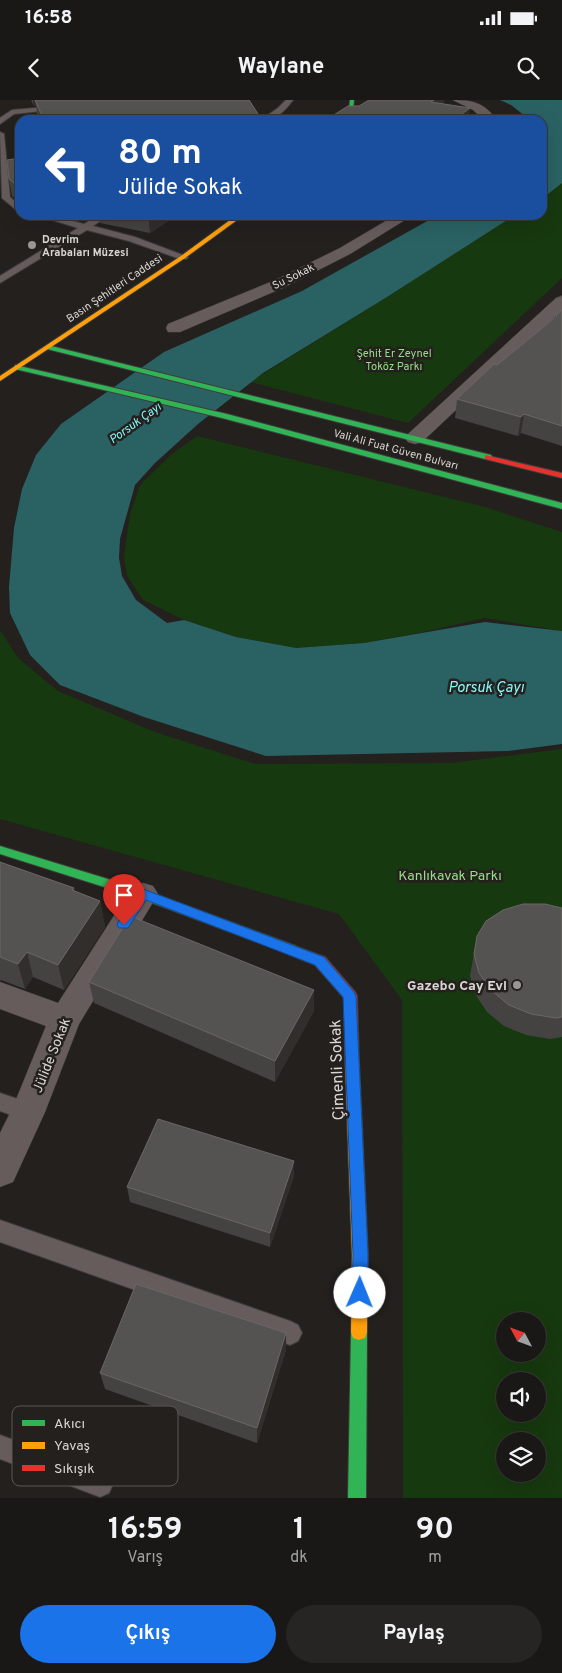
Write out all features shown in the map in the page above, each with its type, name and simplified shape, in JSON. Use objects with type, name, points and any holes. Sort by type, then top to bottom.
[{"type":"main road","points":[[352,100],[352,115]]},
{"type":"main road","name":"Basın Şehitleri Caddesi","points":[[0,379],[183,257],[233,220]]},
{"type":"main road","name":"Vali Ali Fuat Güven Bulvarı","points":[[50,347],[562,476]]},
{"type":"main road","name":"Vali Ali Fuat Güven Bulvarı","points":[[18,367],[224,416],[562,506]]},
{"type":"main road","name":"Çimenli Sokak","points":[[0,850],[143,894],[320,961],[350,996],[360,1255],[357,1498]]},
{"type":"street","points":[[459,100],[477,107],[486,115]]},
{"type":"street","name":"Su Sokak","points":[[174,328],[279,284],[345,251],[398,220]]},
{"type":"street","points":[[415,438],[562,301]]},
{"type":"street","name":"Jülide Sokak","points":[[0,1170],[14,1107],[65,1019],[143,894]]},
{"type":"street","points":[[0,995],[65,1019]]},
{"type":"lane","points":[[274,115],[290,100]]},
{"type":"lane","points":[[0,122],[12,112],[69,107]]},
{"type":"lane","points":[[0,134],[6,198],[15,206]]},
{"type":"lane","points":[[58,220],[132,239],[183,257]]},
{"type":"lane","points":[[0,280],[96,220]]},
{"type":"lane","points":[[0,1231],[290,1333]]},
{"type":"lane","points":[[0,1447],[12,1451]]},
{"type":"green space","name":"Şehit Er Zeynel Toköz Parkı","points":[[562,183],[562,278],[408,423],[250,382],[507,220],[547,220],[547,195]]},
{"type":"green space","points":[[197,436],[485,507],[562,532],[562,631],[485,618],[364,643],[296,648],[236,637],[184,620],[143,600],[127,576],[124,556],[130,514],[140,485],[172,454]]},
{"type":"green space","name":"Kanlıkavak Parkı","points":[[0,630],[18,658],[58,691],[155,732],[255,764],[451,763],[562,749],[562,1498],[403,1498],[402,1000],[339,914],[0,819]]},
{"type":"water","points":[[500,100],[562,100],[562,183],[547,195],[547,115],[524,115],[511,105]]},
{"type":"water","name":"Porsuk Çayı","points":[[429,220],[507,220],[263,373],[198,424],[155,463],[135,485],[120,539],[119,558],[122,576],[136,600],[167,623],[184,620],[236,637],[296,648],[364,643],[485,622],[562,631],[562,744],[508,751],[266,756],[144,717],[60,685],[30,655],[10,613],[9,587],[14,528],[22,489],[36,455],[61,424],[164,352],[302,291]]},
{"type":"building","points":[[35,100],[249,100],[259,115],[42,115]]},
{"type":"building","points":[[369,100],[434,100],[431,102],[470,108],[461,115],[334,115],[348,106],[359,106]]},
{"type":"building","points":[[15,159],[15,184],[9,179],[7,160]]},
{"type":"building","points":[[562,310],[562,426],[524,414],[521,417],[457,399],[494,364],[497,365]]},
{"type":"building","points":[[0,862],[74,888],[72,890],[100,901],[58,965],[27,952],[18,964],[0,957]]},
{"type":"building","name":"Gazebo Cay Evi","points":[[523,904],[545,904],[562,908],[562,1017],[556,1018],[531,1014],[509,1005],[491,990],[479,973],[474,954],[477,936],[486,921],[503,910]]},
{"type":"building","points":[[130,916],[314,990],[275,1061],[89,982]]},
{"type":"building","points":[[158,1119],[294,1161],[270,1233],[127,1187]]},
{"type":"building","points":[[136,1284],[286,1333],[257,1428],[100,1373]]},
{"type":"traffic: fast","points":[[350,115],[352,100]]},
{"type":"traffic: fast","points":[[50,347],[488,457]]},
{"type":"traffic: fast","points":[[18,367],[224,416],[562,506]]},
{"type":"traffic: fast","points":[[0,850],[143,894],[292,950]]},
{"type":"traffic: fast","points":[[357,1498],[359,1332]]},
{"type":"traffic: slow","points":[[0,379],[183,257],[234,220]]},
{"type":"traffic: slow","points":[[352,1060],[360,1255],[359,1332]]},
{"type":"traffic: jam","points":[[488,457],[562,476]]},
{"type":"traffic: jam","points":[[292,950],[320,961],[350,996],[352,1060]]},
{"type":"place","name":"Devrim Arabaları Müzesi","points":[[32,245]]},
{"type":"place","name":"Gazebo Cay Evi","points":[[517,985]]},
{"type":"route","points":[[124,925],[143,894],[320,961],[350,996],[360,1293]]}]
